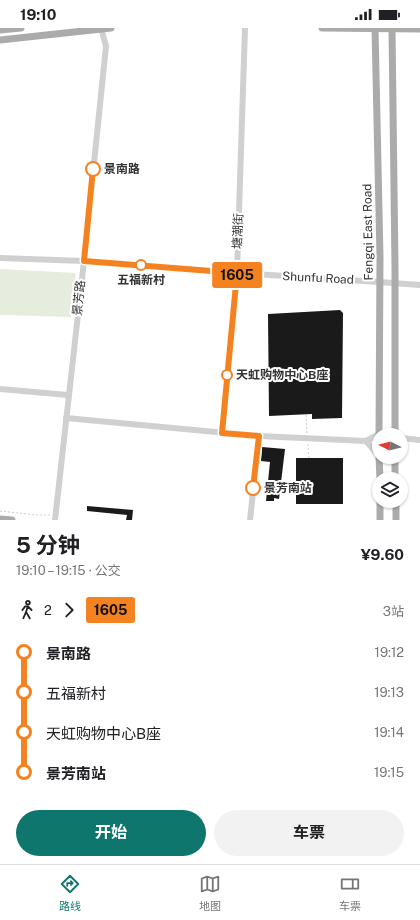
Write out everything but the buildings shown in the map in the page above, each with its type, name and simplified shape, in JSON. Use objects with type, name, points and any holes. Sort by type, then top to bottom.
[{"type":"main road","points":[[0,30],[21,28]]},
{"type":"main road","points":[[0,40],[111,28]]},
{"type":"main road","points":[[322,28],[420,28]]},
{"type":"main road","name":"Fengqi East Road","points":[[375,28],[379,282],[379,428]]},
{"type":"main road","points":[[392,28],[395,428]]},
{"type":"main road","points":[[380,508],[380,520]]},
{"type":"main road","points":[[396,508],[396,520]]},
{"type":"main road","points":[[0,519],[12,520]]},
{"type":"street","name":"塘潮街","points":[[222,433],[237,273],[245,28]]},
{"type":"street","name":"景芳路","points":[[55,518],[84,261],[106,46],[102,29]]},
{"type":"street","name":"Shunfu Road","points":[[0,258],[84,261],[420,285]]},
{"type":"street","points":[[0,389],[68,395]]},
{"type":"street","points":[[66,418],[259,436],[366,441],[372,438]]},
{"type":"street","points":[[250,520],[259,436]]},
{"type":"street","points":[[408,439],[420,440]]},
{"type":"street","points":[[366,441],[372,448]]},
{"type":"path","points":[[0,511],[55,518]]},
{"type":"shaded area","points":[[0,269],[76,273],[71,317],[0,315]]},
{"type":"bus line","name":"1605","points":[[93,169],[84,261],[237,273],[222,433],[259,436],[253,488]]},
{"type":"place","name":"景南路","points":[[93,169]]},
{"type":"place","name":"五福新村","points":[[141,265]]},
{"type":"place","name":"天虹购物中心B座","points":[[227,375]]},
{"type":"place","name":"景芳南站","points":[[253,488]]}]
